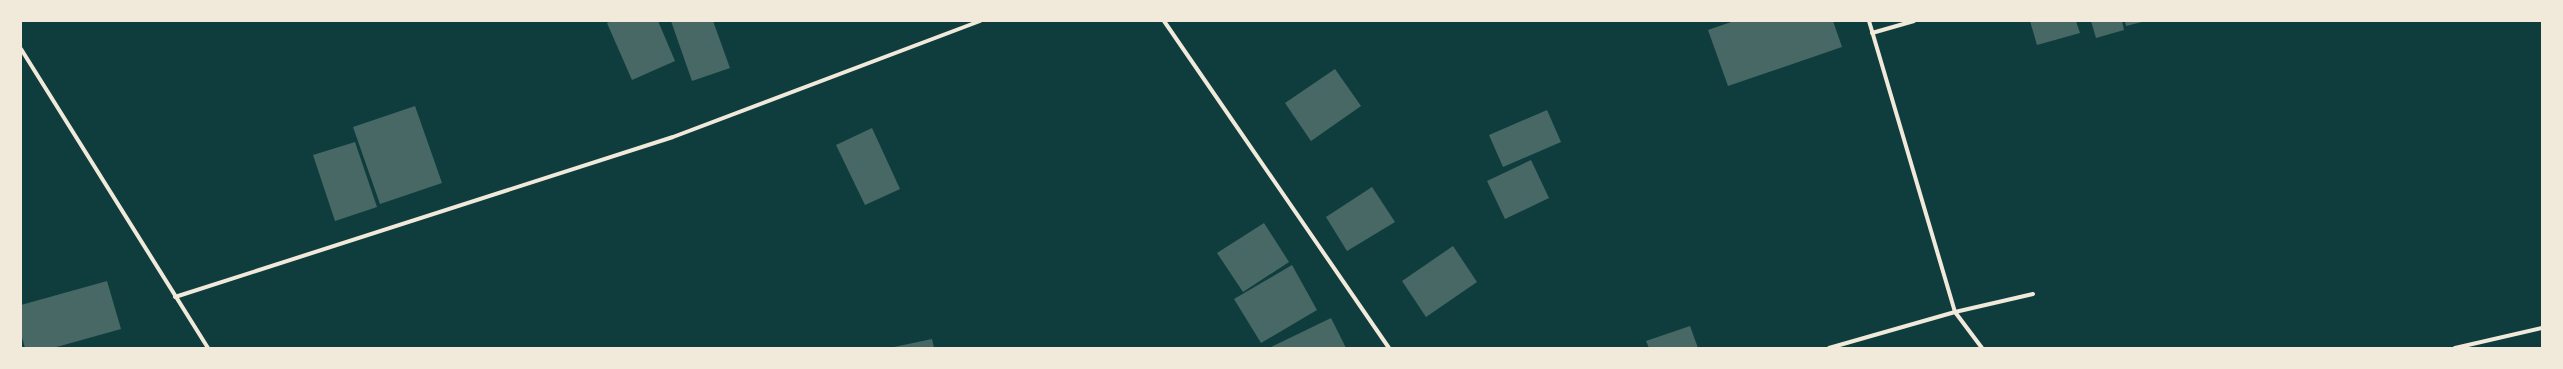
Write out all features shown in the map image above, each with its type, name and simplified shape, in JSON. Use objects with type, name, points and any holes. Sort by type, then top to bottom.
[{"type":"street","points":[[175,297],[673,137],[980,21]]},
{"type":"street","points":[[1164,21],[1390,348]]},
{"type":"street","points":[[1869,21],[1955,312],[1982,348]]},
{"type":"street","points":[[1872,33],[1914,21]]},
{"type":"street","points":[[21,48],[208,348]]},
{"type":"street","points":[[1829,348],[1955,312],[2032,294]]},
{"type":"street","points":[[2455,348],[2542,328]]},
{"type":"building","points":[[611,21],[658,21],[675,61],[632,80],[607,23]]},
{"type":"building","points":[[671,21],[713,21],[730,68],[692,81]]},
{"type":"building","points":[[1734,21],[1833,21],[1842,47],[1728,86],[1708,30]]},
{"type":"building","points":[[2030,21],[2076,21],[2080,33],[2037,45]]},
{"type":"building","points":[[2091,21],[2122,21],[2124,30],[2096,38]]},
{"type":"building","points":[[2125,21],[2142,21],[2142,22],[2126,26]]},
{"type":"building","points":[[1335,69],[1361,106],[1311,141],[1285,103]]},
{"type":"building","points":[[415,106],[442,183],[380,204],[353,127]]},
{"type":"building","points":[[1547,110],[1561,142],[1503,167],[1489,135]]},
{"type":"building","points":[[872,128],[900,189],[865,205],[836,145]]},
{"type":"building","points":[[355,142],[377,207],[335,221],[313,155]]},
{"type":"building","points":[[1531,160],[1549,198],[1505,219],[1487,181]]},
{"type":"building","points":[[1372,187],[1395,222],[1347,251],[1326,217]]},
{"type":"building","points":[[1264,223],[1289,262],[1243,292],[1217,253]]},
{"type":"building","points":[[1453,246],[1477,282],[1426,317],[1402,281]]},
{"type":"building","points":[[1292,265],[1317,310],[1261,343],[1234,299]]},
{"type":"building","points":[[107,281],[121,329],[53,348],[25,348],[21,334],[21,305]]},
{"type":"building","points":[[1331,318],[1346,348],[1269,348]]},
{"type":"building","points":[[1690,326],[1698,348],[1649,348],[1646,341]]},
{"type":"building","points":[[932,339],[934,348],[894,348],[894,347]]}]
